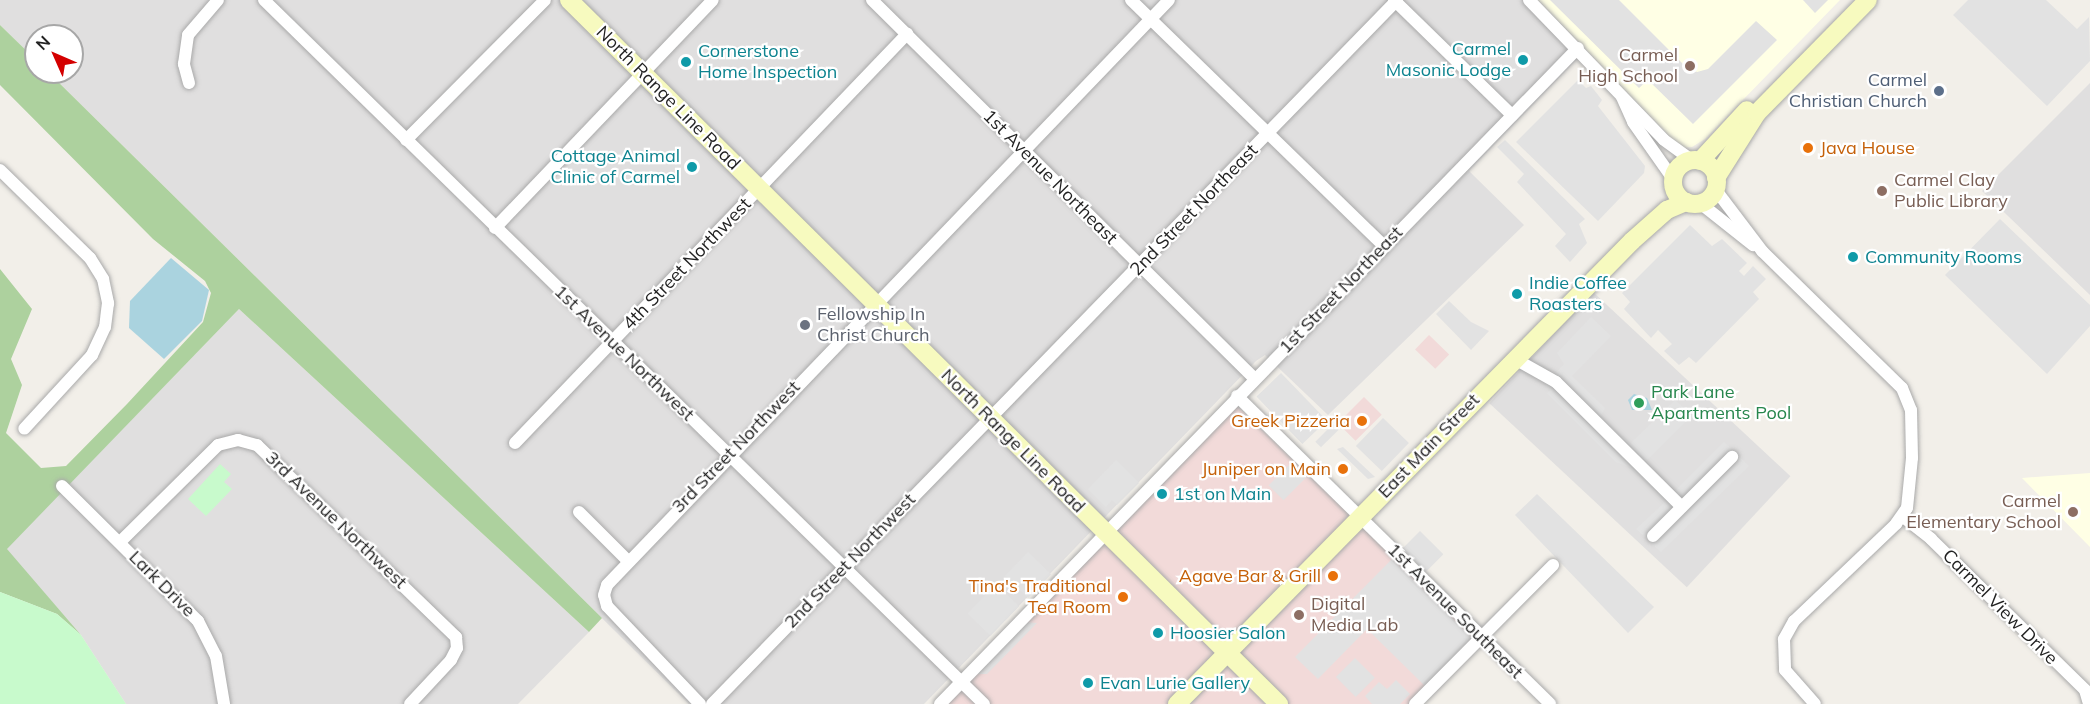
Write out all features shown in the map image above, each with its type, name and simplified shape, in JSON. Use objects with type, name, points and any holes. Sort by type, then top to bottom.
[{"type":"main road","name":"North Range Line Road","points":[[569,0],[1279,704]]},
{"type":"main road","points":[[1855,0],[1696,161],[1715,184],[1757,113],[1868,0]]},
{"type":"main road","name":"East Main Street","points":[[1632,241],[1673,182],[1680,166],[1696,161]]},
{"type":"main road","points":[[1673,182],[1693,203]]},
{"type":"main road","name":"East Main Street","points":[[1177,704],[1632,241],[1667,210],[1693,203],[1715,184]]},
{"type":"street","points":[[189,83],[184,54],[188,35],[218,0]]},
{"type":"street","name":"1st Avenue Northwest","points":[[264,0],[984,704]]},
{"type":"street","points":[[406,140],[545,0]]},
{"type":"street","points":[[495,228],[713,0]]},
{"type":"street","name":"1st Avenue Northeast","points":[[872,0],[1254,378]]},
{"type":"street","points":[[1131,0],[1384,246]]},
{"type":"street","name":"3rd Street Northwest","points":[[700,704],[607,606],[604,596],[607,585],[875,302],[1169,0]]},
{"type":"street","points":[[1396,0],[1512,115]]},
{"type":"street","name":"2nd Street Northeast","points":[[989,418],[1396,0]]},
{"type":"street","points":[[1529,0],[1665,140],[1696,161]]},
{"type":"street","name":"4th Street Northwest","points":[[515,443],[907,34]]},
{"type":"street","name":"1st Street Northeast","points":[[940,704],[1254,378],[1578,48]]},
{"type":"street","points":[[1622,95],[1633,122],[1673,182]]},
{"type":"street","points":[[0,170],[90,258],[103,279],[108,303],[105,327],[92,355],[24,429]]},
{"type":"street","points":[[1715,184],[1762,251]]},
{"type":"street","points":[[1693,203],[1762,251],[1902,388],[1911,410],[1910,499],[1902,516],[1787,630],[1782,652],[1785,670],[1815,704]]},
{"type":"street","points":[[1515,359],[1556,382],[1682,507]]},
{"type":"street","points":[[1237,396],[1360,517]]},
{"type":"street","name":"2nd Street Northwest","points":[[712,704],[989,418]]},
{"type":"street","name":"3rd Avenue Northwest","points":[[120,542],[209,451],[228,442],[248,442],[268,452],[456,637],[457,648],[451,660],[410,704]]},
{"type":"street","points":[[1653,536],[1732,457]]},
{"type":"street","name":"Lark Drive","points":[[62,486],[120,542],[206,633],[218,664],[224,704]]},
{"type":"street","points":[[579,512],[628,561]]},
{"type":"street","name":"Carmel View Drive","points":[[1902,516],[1931,539],[2085,690],[2089,704]]},
{"type":"street","name":"1st Avenue Southeast","points":[[1360,517],[1550,704]]},
{"type":"street","points":[[1415,704],[1554,565]]},
{"type":"shaded area","points":[[0,0],[1538,0],[1587,49],[1469,171],[1524,225],[1328,415],[1265,355],[1256,361],[924,704],[689,704],[60,84],[84,84],[84,24],[24,24],[24,48],[0,25]]},
{"type":"shaded area","name":"Carmel High School","points":[[1538,0],[1840,0],[1705,139],[1692,147],[1681,148]]},
{"type":"shaded area","points":[[1550,0],[1619,0],[1684,65],[1697,72],[1708,69],[1756,21],[1777,40],[1693,124],[1648,80],[1639,88]]},
{"type":"shaded area","points":[[1803,0],[1828,0],[1815,13]]},
{"type":"shaded area","points":[[1968,0],[2046,0],[2077,29],[2089,17],[2090,61],[2047,106],[1953,15]]},
{"type":"shaded area","points":[[1578,80],[1586,88],[1591,86],[1602,100],[1598,106],[1645,166],[1644,173],[1598,221],[1516,142]]},
{"type":"shaded area","points":[[2090,83],[2090,295],[1982,191]]},
{"type":"shaded area","points":[[1505,140],[1585,219],[1579,224],[1587,243],[1570,262],[1555,246],[1566,234],[1517,182],[1524,174],[1497,147]]},
{"type":"shaded area","points":[[2000,219],[2090,305],[2090,326],[2047,374],[1945,275]]},
{"type":"shaded area","points":[[1690,225],[1712,246],[1722,239],[1747,263],[1739,271],[1744,276],[1753,266],[1766,279],[1753,292],[1759,299],[1696,363],[1689,357],[1679,365],[1664,351],[1672,344],[1658,330],[1651,338],[1624,309],[1630,302],[1622,293]]},
{"type":"shaded area","points":[[1593,292],[1790,476],[1687,587],[1489,403]]},
{"type":"shaded area","points":[[1449,301],[1471,322],[1489,331],[1471,350],[1436,314]]},
{"type":"shaded area","points":[[239,309],[589,632],[518,704],[126,704],[81,635],[6,549]]},
{"type":"shaded area","points":[[1591,317],[1611,336],[1572,376],[1605,408],[1601,416],[1630,444],[1675,400],[1692,415],[1645,462],[1674,492],[1724,442],[1749,466],[1661,552],[1636,529],[1665,502],[1632,468],[1616,462],[1547,393],[1551,390],[1545,385],[1564,364],[1557,353]]},
{"type":"shaded area","points":[[1429,335],[1449,354],[1435,369],[1415,349]]},
{"type":"shaded area","points":[[1281,373],[1327,420],[1302,444],[1257,397]]},
{"type":"shaded area","points":[[1364,397],[1382,415],[1356,441],[1338,423]]},
{"type":"shaded area","points":[[1236,405],[1476,637],[1412,704],[948,704]]},
{"type":"shaded area","points":[[1383,418],[1409,443],[1382,471],[1356,446]]},
{"type":"shaded area","points":[[1333,424],[1339,430],[1321,447],[1315,442]]},
{"type":"shaded area","points":[[1343,447],[1375,477],[1368,479],[1337,449]]},
{"type":"shaded area","points":[[1116,460],[1139,483],[1117,505],[1112,500],[1106,507],[1088,489]]},
{"type":"shaded area","points":[[1292,462],[1307,477],[1284,500],[1269,485]]},
{"type":"shaded area","name":"Carmel Elementary School","points":[[2090,473],[2090,547],[2022,478]]},
{"type":"shaded area","points":[[1537,494],[1654,607],[1628,633],[1515,515]]},
{"type":"shaded area","points":[[1420,531],[1443,554],[1426,572],[1402,549]]},
{"type":"shaded area","points":[[1028,552],[1051,574],[1028,598],[1005,576]]},
{"type":"shaded area","points":[[1392,559],[1472,638],[1425,686],[1367,629],[1318,679],[1295,657]]},
{"type":"shaded area","points":[[996,584],[1019,606],[991,636],[968,613]]},
{"type":"shaded area","points":[[1026,622],[1037,623],[987,674],[975,674]]},
{"type":"shaded area","points":[[1355,658],[1375,678],[1356,697],[1336,677]]},
{"type":"shaded area","points":[[1396,680],[1410,694],[1400,704],[1372,704],[1365,696],[1379,682],[1387,689]]},
{"type":"green space","points":[[0,25],[24,48],[24,84],[60,84],[602,618],[589,632],[239,309],[7,549],[81,635],[57,614],[0,592],[0,269],[32,309],[11,359],[22,385],[6,433],[41,468],[66,466],[127,404],[203,322],[211,293],[205,281],[153,239],[0,85]]},
{"type":"green space","points":[[220,464],[231,474],[224,482],[232,489],[206,516],[188,499]]},
{"type":"green space","points":[[0,592],[57,614],[81,635],[126,704],[0,704]]},
{"type":"water","points":[[171,258],[209,290],[202,321],[164,359],[129,328],[130,301]]},
{"type":"water","name":"Park Lane Apartments Pool","points":[[1634,394],[1647,398],[1652,410],[1632,410],[1628,400]]},
{"type":"place","name":"Carmel Masonic Lodge","points":[[1523,60]]},
{"type":"place","name":"Cornerstone Home Inspection","points":[[686,62]]},
{"type":"place","name":"Carmel High School","points":[[1690,66]]},
{"type":"place","name":"Carmel Christian Church","points":[[1939,91]]},
{"type":"place","name":"Java House","points":[[1808,148]]},
{"type":"place","name":"Cottage Animal Clinic of Carmel","points":[[692,167]]},
{"type":"place","name":"Carmel Clay Public Library","points":[[1882,191]]},
{"type":"place","name":"Community Rooms","points":[[1853,257]]},
{"type":"place","name":"Indie Coffee Roasters","points":[[1517,294]]},
{"type":"place","name":"Fellowship In Christ Church","points":[[805,325]]},
{"type":"place","name":"Park Lane Apartments Pool","points":[[1639,403]]},
{"type":"place","name":"Greek Pizzeria","points":[[1362,421]]},
{"type":"place","name":"Juniper on Main","points":[[1343,469]]},
{"type":"place","name":"1st on Main","points":[[1162,494]]},
{"type":"place","name":"Carmel Elementary School","points":[[2073,512]]},
{"type":"place","name":"Agave Bar & Grill","points":[[1333,576]]},
{"type":"place","name":"Tina's Traditional Tea Room","points":[[1123,597]]},
{"type":"place","name":"Digital Media Lab","points":[[1299,615]]},
{"type":"place","name":"Hoosier Salon","points":[[1158,633]]},
{"type":"place","name":"Evan Lurie Gallery","points":[[1088,683]]}]
